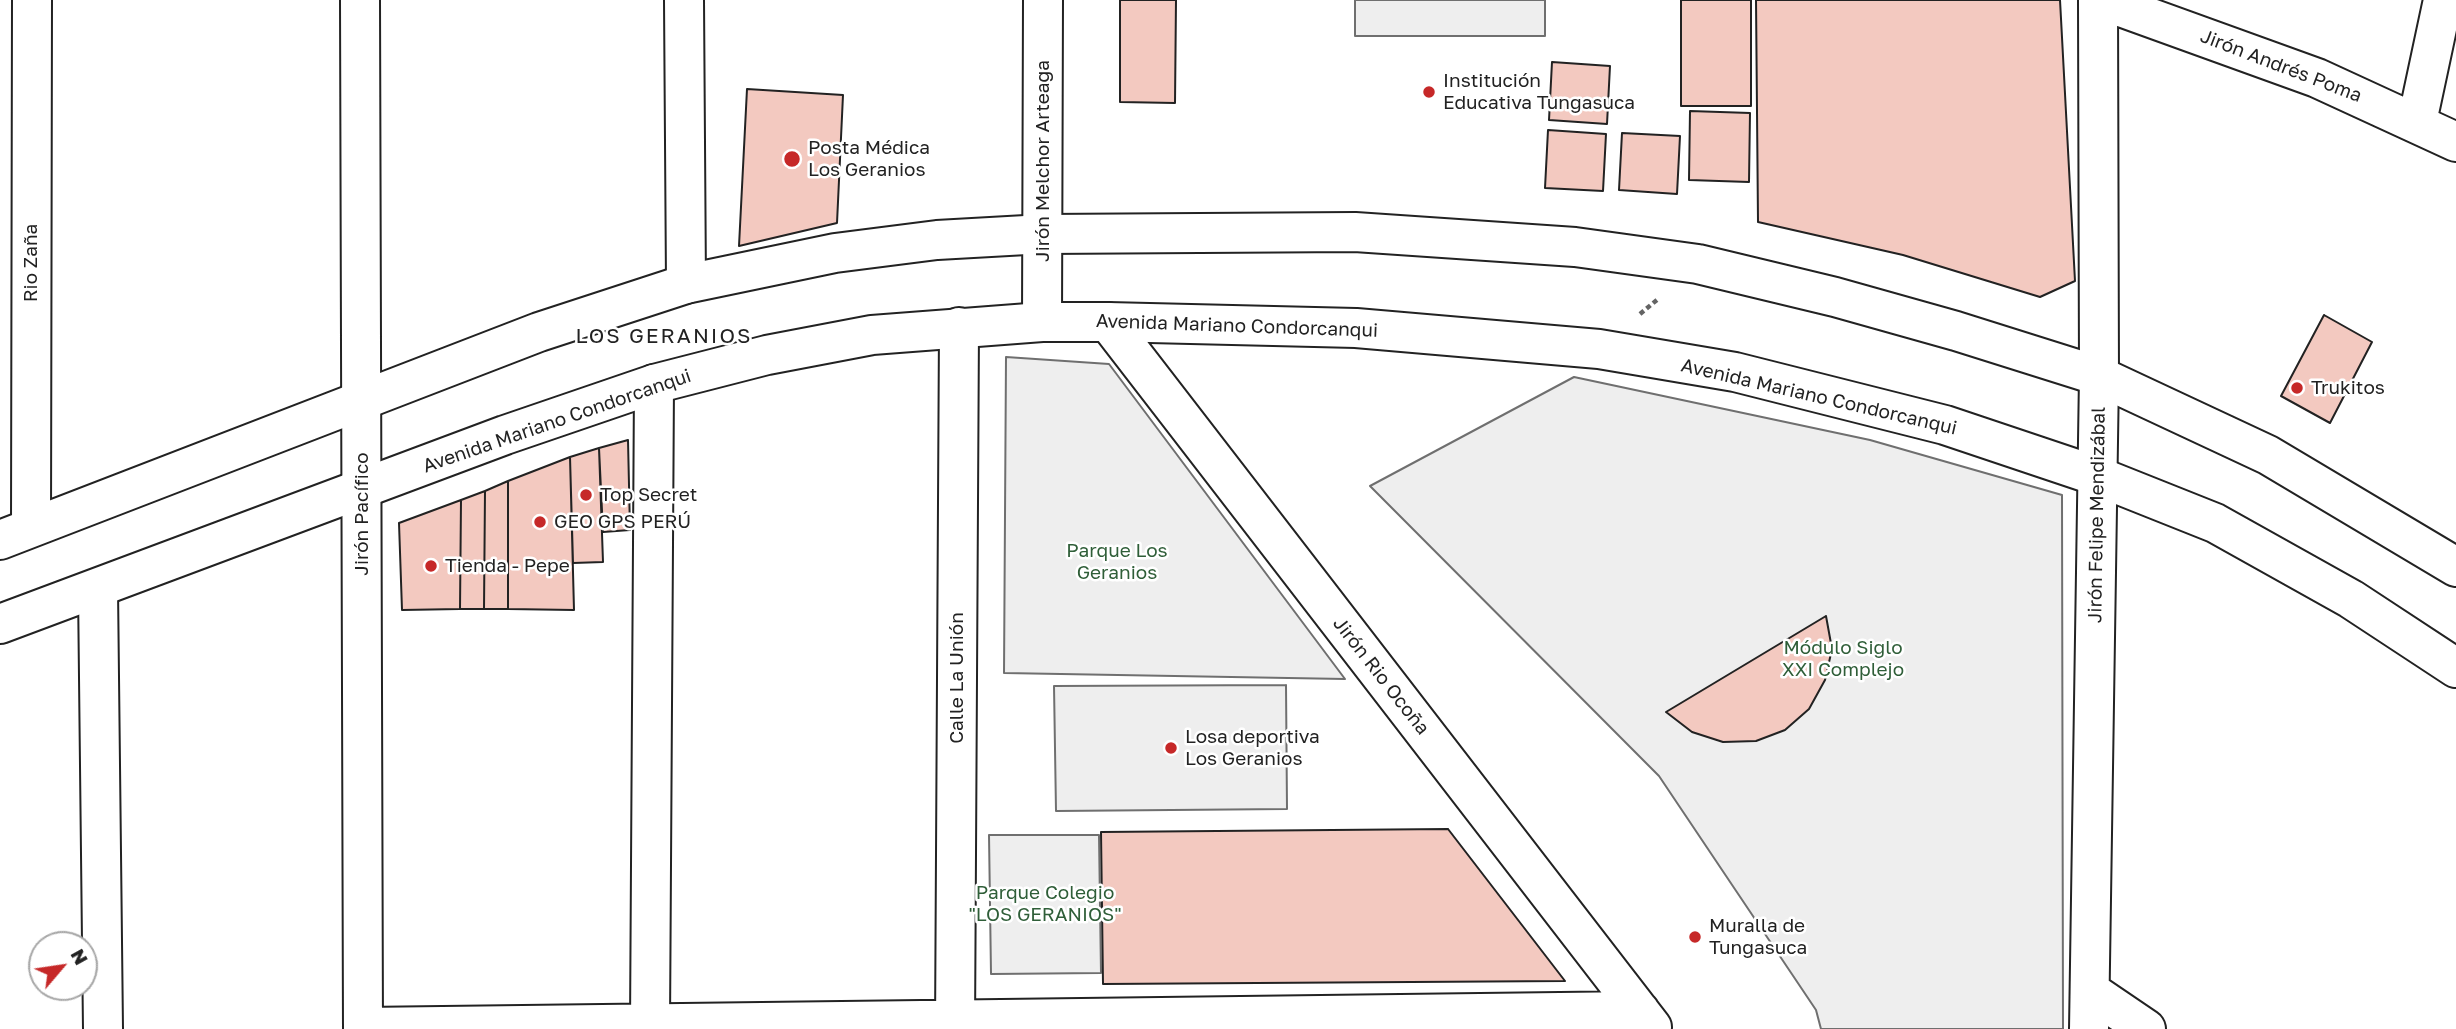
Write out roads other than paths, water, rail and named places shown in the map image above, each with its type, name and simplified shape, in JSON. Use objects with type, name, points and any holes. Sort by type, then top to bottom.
[{"type":"street","name":"Rio Zaña","points":[[15,533],[16,340],[32,0]]},
{"type":"street","name":"Jirón Pacífico","points":[[360,0],[363,1028]]},
{"type":"street","points":[[684,0],[686,284]]},
{"type":"street","name":"Jirón Melchor Arteaga","points":[[1042,322],[1043,0]]},
{"type":"street","name":"Jirón Andrés Poma","points":[[2100,0],[2305,73],[2417,121],[2456,142]]},
{"type":"street","name":"Jirón Felipe Mendizábal","points":[[2089,1029],[2099,376],[2100,0]]},
{"type":"street","points":[[2417,121],[2443,0]]},
{"type":"street","points":[[15,533],[539,332],[686,284],[835,253],[937,240],[1044,233],[1355,232],[1575,247],[1698,264],[1835,297],[2099,376],[2268,455],[2456,566]]},
{"type":"street","name":"Avenida Mariano Condorcanqui","points":[[0,624],[362,488],[654,384],[767,355],[872,335],[1042,322],[1108,323],[1356,328],[1599,349],[1735,372],[1945,425],[2097,476],[2215,523],[2351,598],[2456,668]]},
{"type":"street","name":"Jirón Rio Ocoña","points":[[1108,323],[1647,1020]]},
{"type":"street","name":"Calle La Unión","points":[[955,1024],[959,327]]},
{"type":"street","points":[[650,1024],[654,384]]},
{"type":"street","points":[[98,589],[103,1029]]},
{"type":"street","points":[[2090,991],[2146,1029]]},
{"type":"street","points":[[363,1028],[650,1024],[1647,1020]]},
{"type":"place","name":"Institución Educativa Tungasuca","points":[[1429,92]]},
{"type":"place","name":"Posta Médica Los Geranios","points":[[792,159]]},
{"type":"place","name":"Trukitos","points":[[2297,388]]},
{"type":"place","name":"Top Secret","points":[[586,495]]},
{"type":"place","name":"GEO GPS PERÚ","points":[[540,522]]},
{"type":"place","name":"Tienda - Pepe","points":[[431,566]]},
{"type":"place","name":"Losa deportiva Los Geranios","points":[[1171,748]]},
{"type":"place","name":"Muralla de Tungasuca","points":[[1695,937]]},
{"type":"district","name":"LOS GERANIOS","points":[[664,336]]},
{"type":"park label","name":"Parque Los Geranios","points":[[1117,562]]},
{"type":"park label","name":"Módulo Siglo XXI Complejo","points":[[1843,659]]},
{"type":"park label","name":"Parque Colegio \"LOS GERANIOS\"","points":[[1045,904]]}]
